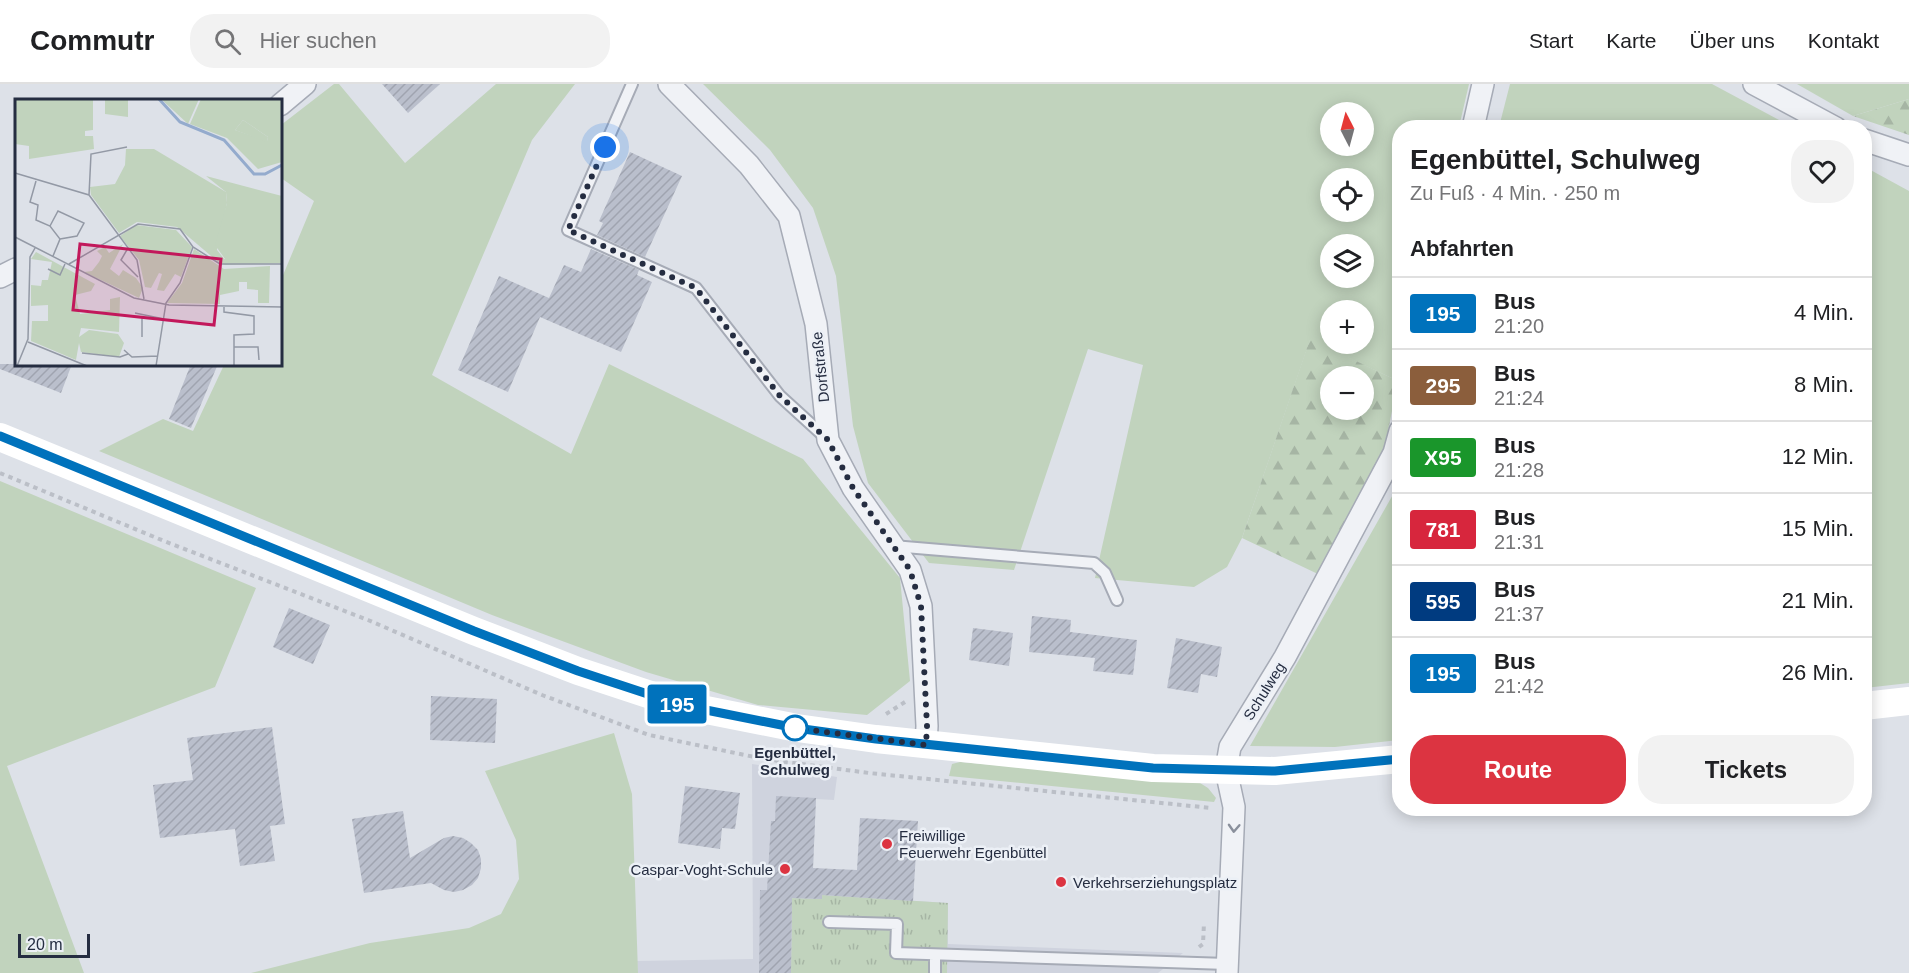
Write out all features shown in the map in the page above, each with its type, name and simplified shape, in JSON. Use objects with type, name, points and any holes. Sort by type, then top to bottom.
[{"type":"main road","points":[[0,436],[474,631],[578,671],[681,705],[796,728],[926,745],[1153,768],[1304,769],[1392,760]]},
{"type":"main road","points":[[1872,705],[1909,701]]},
{"type":"street","points":[[282,103],[305,84]]},
{"type":"street","name":"Dorfstraße","points":[[669,84],[748,165],[789,216],[816,324],[828,440],[853,488],[910,570],[921,606],[926,745]]},
{"type":"street","points":[[1475,120],[1483,84]]},
{"type":"street","points":[[1754,84],[1821,120]]},
{"type":"street","points":[[1872,143],[1909,155]]},
{"type":"street","points":[[0,277],[15,270]]},
{"type":"street","name":"Schulweg","points":[[1227,969],[1234,807],[1226,770],[1230,747],[1291,647],[1392,457]]},
{"type":"lane","points":[[632,84],[568,230],[696,288],[780,396],[828,440]]},
{"type":"lane","points":[[893,546],[1094,563],[1105,573],[1117,600]]},
{"type":"lane","points":[[829,922],[897,924],[896,953],[1181,963],[1227,969]]},
{"type":"lane","points":[[935,955],[935,973]]},
{"type":"path","points":[[879,718],[924,691]]},
{"type":"path","points":[[1211,807],[1213,817]]},
{"type":"path","points":[[1181,963],[1203,944],[1204,921]]},
{"type":"shaded area","name":"Caspar-Voght-Schule","points":[[752,764],[837,777],[834,800],[816,799],[813,868],[823,869],[822,895],[948,903],[948,944],[1183,953],[1158,973],[638,973],[637,961],[753,959]]},
{"type":"green space","points":[[334,84],[339,84],[405,163],[496,84],[575,84],[532,140],[432,375],[571,454],[609,364],[803,459],[900,578],[910,681],[867,715],[758,705],[646,672],[492,615],[99,451],[163,419],[193,431],[224,366],[282,366],[282,278],[314,201],[282,179],[282,124]]},
{"type":"green space","points":[[703,84],[1469,84],[1461,120],[1392,120],[1392,378],[1374,370],[1374,366],[1366,366],[1340,354],[1374,354],[1374,300],[1320,300],[1320,345],[1310,340],[1242,538],[1227,567],[1194,587],[1095,578],[1143,365],[1088,349],[1014,570],[929,563],[868,483],[853,426],[836,276],[813,208],[770,150]]},
{"type":"green space","points":[[1510,84],[1712,84],[1779,120],[1501,120]]},
{"type":"green space","points":[[1797,84],[1909,84],[1909,99],[1853,116]]},
{"type":"green space","points":[[1909,99],[1909,135],[1872,122],[1872,120],[1853,116]]},
{"type":"green space","points":[[1872,171],[1909,191],[1909,683],[1872,687]]},
{"type":"green space","points":[[1310,339],[1320,344],[1320,354],[1341,354],[1367,366],[1320,366],[1320,420],[1374,420],[1374,370],[1392,378],[1392,411],[1385,446],[1320,575],[1242,538]]},
{"type":"green space","points":[[0,481],[256,588],[215,687],[7,766],[84,973],[0,973]]},
{"type":"green space","points":[[1392,496],[1392,741],[1335,747],[1250,746]]},
{"type":"green space","points":[[614,733],[632,794],[638,973],[251,973],[370,943],[469,928],[501,914],[519,879],[516,840],[485,771]]},
{"type":"green space","points":[[960,762],[1200,783],[1208,788],[1216,798],[1214,802],[949,776],[952,764]]},
{"type":"green space","points":[[822,895],[948,903],[947,973],[791,973],[792,909],[787,898],[821,899]]},
{"type":"building","points":[[382,84],[440,84],[408,113]]},
{"type":"building","points":[[630,152],[682,176],[645,257],[597,235],[603,223],[599,221]]},
{"type":"building","points":[[591,249],[639,270],[637,275],[652,282],[621,352],[540,317],[508,392],[458,370],[499,276],[549,298],[564,265],[581,272]]},
{"type":"building","points":[[0,364],[71,366],[61,393],[0,369]]},
{"type":"building","points":[[190,366],[217,366],[191,428],[169,419]]},
{"type":"building","points":[[289,608],[330,625],[313,664],[273,647]]},
{"type":"building","points":[[1032,616],[1071,620],[1070,632],[1137,640],[1133,675],[1093,671],[1095,658],[1029,652]]},
{"type":"building","points":[[973,628],[1013,633],[1009,666],[969,660]]},
{"type":"building","points":[[1176,638],[1222,647],[1217,677],[1201,674],[1198,693],[1167,688]]},
{"type":"building","points":[[431,696],[497,699],[495,743],[430,740]]},
{"type":"building","points":[[272,727],[285,824],[270,826],[275,861],[240,866],[235,829],[160,838],[153,785],[193,780],[187,738]]},
{"type":"building","points":[[685,786],[740,793],[735,829],[722,828],[720,849],[678,843]]},
{"type":"building","points":[[776,796],[816,798],[813,868],[857,870],[860,818],[918,821],[913,901],[822,895],[822,899],[792,898],[791,973],[759,973],[760,890],[767,890],[771,821],[775,821]]},
{"type":"building","points":[[403,811],[410,858],[444,838],[453,836],[463,838],[478,850],[481,868],[478,878],[472,885],[454,892],[431,883],[364,893],[352,819]]},
{"type":"bus line","name":"195","points":[[0,436],[474,631],[578,671],[681,705],[796,728],[876,739],[1153,768],[1275,771],[1392,760]]},
{"type":"place","name":"Egenbüttel, Schulweg","points":[[795,728]]},
{"type":"place","name":"Freiwillige Feuerwehr Egenbüttel","points":[[887,844]]},
{"type":"place","name":"Caspar-Voght-Schule","points":[[785,869]]},
{"type":"place","name":"Verkehrserziehungsplatz","points":[[1061,882]]},
{"type":"route","points":[[605,147],[568,230],[696,288],[780,396],[828,440],[853,488],[910,570],[921,606],[926,745],[795,728]]}]
